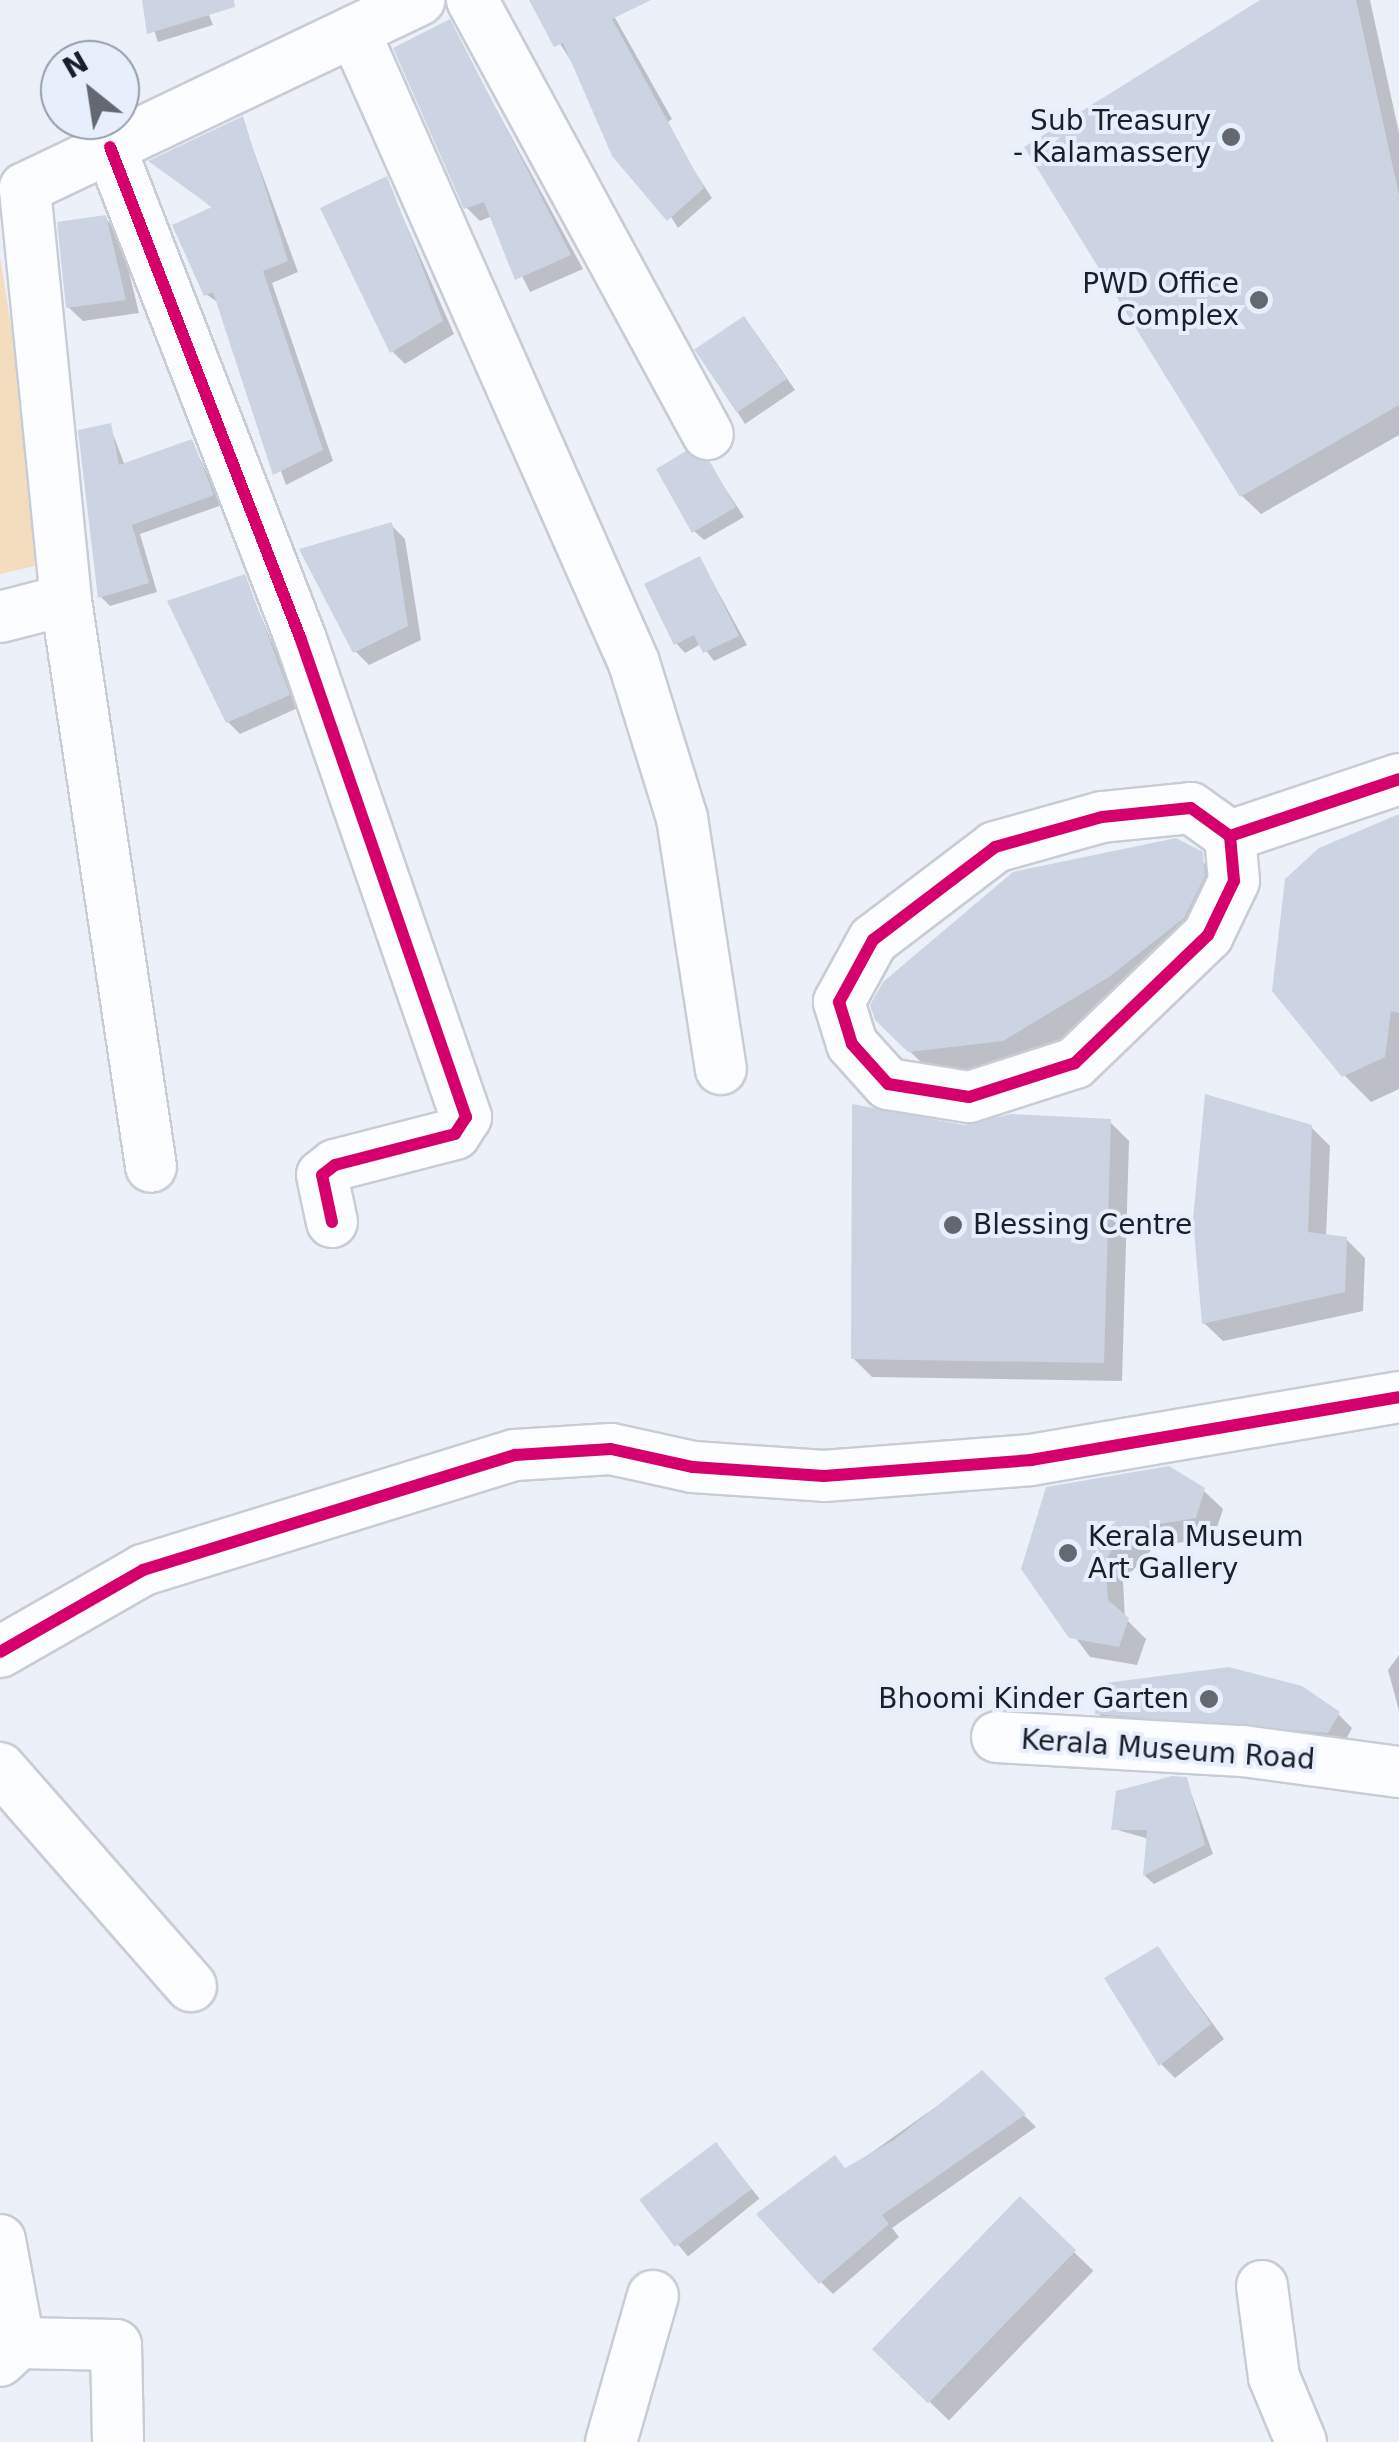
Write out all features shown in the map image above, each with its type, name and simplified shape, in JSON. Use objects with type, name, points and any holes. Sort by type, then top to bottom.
[{"type":"street","points":[[472,0],[708,434]]},
{"type":"street","points":[[151,1167],[66,600],[12,184],[110,147],[382,12],[634,663],[682,818],[721,1069]]},
{"type":"street","points":[[110,147],[300,637],[466,1117],[455,1134],[335,1164],[322,1175],[332,1222]]},
{"type":"street","points":[[0,617],[66,600]]},
{"type":"street","points":[[1230,836],[1399,779]]},
{"type":"street","points":[[1191,808],[1230,836],[1234,881],[1208,935],[1075,1063],[969,1096],[888,1084],[852,1044],[840,1002],[873,940],[995,848],[1102,817],[1191,808]]},
{"type":"street","points":[[0,1652],[144,1570],[515,1455],[611,1449],[693,1468],[824,1476],[1032,1460],[1399,1397]]},
{"type":"street","name":"Kerala Museum Road","points":[[997,1737],[1243,1751],[1399,1772]]},
{"type":"street","points":[[0,1768],[191,1986]]},
{"type":"street","points":[[0,2240],[10,2352],[116,2346],[118,2442]]},
{"type":"street","points":[[1262,2286],[1274,2377],[1301,2442]]},
{"type":"street","points":[[612,2442],[653,2296]]},
{"type":"shaded area","points":[[0,256],[48,563],[0,574]]},
{"type":"building","points":[[142,0],[234,0],[235,7],[147,34]]},
{"type":"building","points":[[529,0],[651,0],[612,19],[704,188],[667,221],[612,156],[563,43],[554,47]]},
{"type":"building","name":"PWD Office Complex","points":[[1260,0],[1356,0],[1399,195],[1399,405],[1240,497],[1024,147]]},
{"type":"building","points":[[450,19],[571,255],[515,280],[484,202],[464,209],[393,48]]},
{"type":"building","points":[[243,116],[288,261],[263,271],[323,450],[273,475],[213,292],[204,296],[172,225],[212,207],[148,161]]},
{"type":"building","points":[[387,176],[443,321],[390,353],[320,208]]},
{"type":"building","points":[[106,215],[126,300],[66,308],[57,222]]},
{"type":"building","points":[[744,316],[786,379],[737,413],[694,350]]},
{"type":"building","points":[[111,423],[119,465],[192,439],[214,495],[132,525],[149,583],[98,598],[78,430]]},
{"type":"building","points":[[686,451],[710,462],[736,507],[692,533],[656,469]]},
{"type":"building","points":[[392,522],[408,626],[353,653],[299,549]]},
{"type":"building","points":[[700,556],[739,636],[703,653],[694,635],[674,645],[644,584]]},
{"type":"building","points":[[245,574],[290,695],[226,723],[167,601]]},
{"type":"building","points":[[1399,814],[1399,1013],[1391,1011],[1385,1057],[1342,1077],[1272,991],[1285,879],[1319,848]]},
{"type":"building","points":[[1176,838],[1203,852],[1205,876],[1184,918],[1109,977],[1003,1041],[908,1052],[875,1020],[870,1005],[883,982],[1013,872]]},
{"type":"building","points":[[1205,1094],[1312,1125],[1308,1232],[1347,1237],[1345,1292],[1202,1324],[1193,1219]]},
{"type":"building","points":[[852,1104],[964,1125],[1011,1114],[1111,1119],[1104,1363],[851,1359]]},
{"type":"building","name":"Kerala Museum Art Gallery","points":[[1169,1466],[1205,1488],[1196,1518],[1135,1528],[1115,1544],[1105,1562],[1108,1600],[1129,1618],[1119,1647],[1069,1638],[1021,1569],[1046,1487]]},
{"type":"building","name":"Bhoomi Kinder Garten","points":[[1229,1667],[1302,1686],[1340,1712],[1328,1733],[1095,1714],[1098,1684]]},
{"type":"building","points":[[1172,1776],[1187,1777],[1205,1845],[1143,1876],[1147,1830],[1111,1830],[1116,1791]]},
{"type":"building","points":[[1158,1946],[1211,2024],[1159,2066],[1104,1978]]},
{"type":"building","points":[[982,2070],[1026,2114],[882,2215],[889,2224],[819,2284],[756,2214],[835,2155],[845,2168],[894,2140]]},
{"type":"building","points":[[716,2142],[752,2189],[675,2247],[639,2200]]},
{"type":"building","points":[[1020,2196],[1076,2250],[928,2403],[872,2349]]},
{"type":"cycle path","points":[[110,147],[300,637],[466,1117],[455,1134],[335,1165],[322,1175],[332,1222]]},
{"type":"cycle path","points":[[1230,836],[1234,881],[1208,935],[1075,1063],[969,1097],[888,1084],[852,1044],[839,1002],[873,940],[995,847],[1102,817],[1191,808],[1230,836],[1399,779]]},
{"type":"cycle path","points":[[0,1652],[143,1570],[515,1455],[611,1449],[693,1467],[824,1476],[1031,1460],[1399,1397]]},
{"type":"place","name":"Sub Treasury - Kalamassery","points":[[1231,137]]},
{"type":"place","name":"PWD Office Complex","points":[[1259,300]]},
{"type":"place","name":"Blessing Centre","points":[[953,1225]]},
{"type":"place","name":"Kerala Museum Art Gallery","points":[[1068,1553]]},
{"type":"place","name":"Bhoomi Kinder Garten","points":[[1209,1699]]}]
